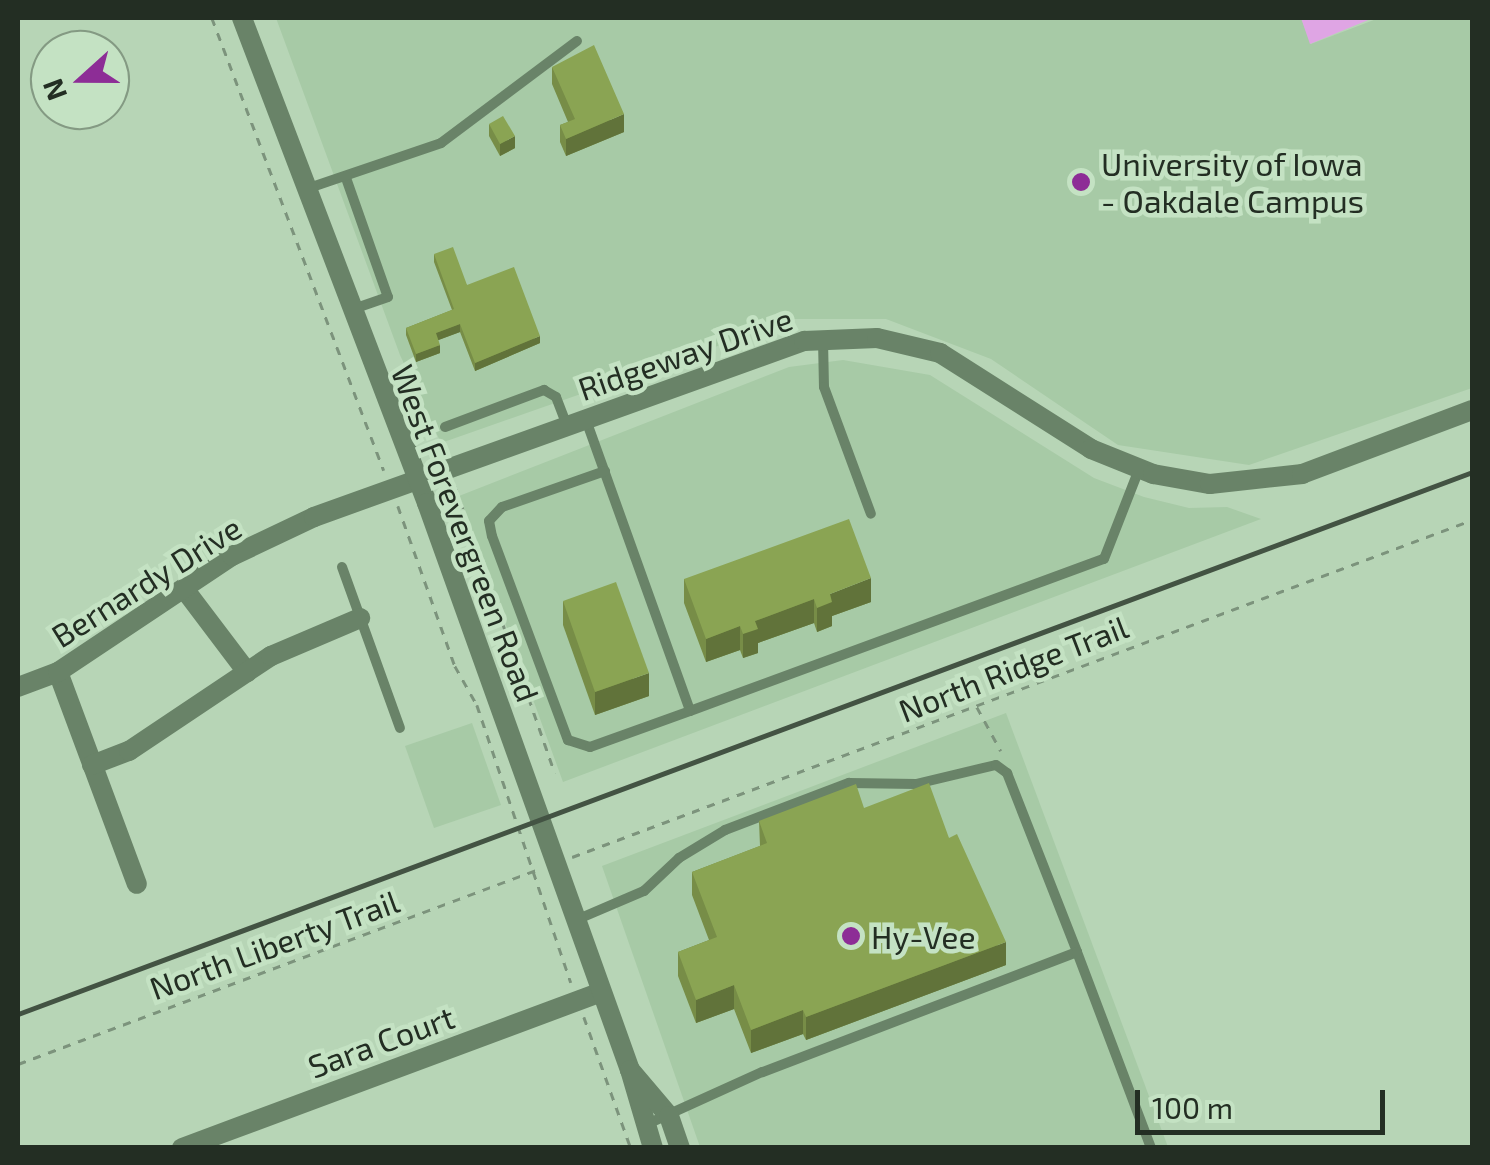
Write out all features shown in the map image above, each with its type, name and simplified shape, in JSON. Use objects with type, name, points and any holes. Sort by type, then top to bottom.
[{"type":"street","name":"West Forevergreen Road","points":[[242,18],[350,310],[419,482],[630,1070],[653,1148]]},
{"type":"street","name":"Ridgeway Drive","points":[[419,482],[767,351],[823,339],[877,338],[952,358],[1091,449],[1138,469],[1210,484],[1270,482],[1472,410]]},
{"type":"street","name":"Bernardy Drive","points":[[18,687],[58,672],[232,556],[314,517],[419,482]]},
{"type":"street","points":[[185,590],[247,672]]},
{"type":"street","points":[[92,765],[129,751],[247,672],[360,618]]},
{"type":"street","points":[[58,672],[136,884]]},
{"type":"street","name":"Sara Court","points":[[182,1148],[602,992]]},
{"type":"street","name":"West Forevergreen Road","points":[[630,1070],[669,1116],[680,1148]]},
{"type":"lane","points":[[305,189],[441,143],[577,41]]},
{"type":"lane","points":[[346,178],[388,297],[350,310]]},
{"type":"lane","points":[[823,339],[824,387],[872,514]]},
{"type":"lane","points":[[445,427],[544,390],[556,397],[605,471],[690,711]]},
{"type":"lane","points":[[605,471],[502,507],[489,521],[568,740],[590,746],[1104,559],[1138,469]]},
{"type":"lane","points":[[342,567],[400,728]]},
{"type":"lane","points":[[576,920],[644,891],[679,858],[725,830],[848,783],[916,784],[996,765],[1012,782],[1151,1148]]},
{"type":"lane","points":[[644,1125],[762,1072],[1077,952]]},
{"type":"path","points":[[212,18],[387,476]]},
{"type":"path","points":[[430,452],[439,447],[442,455]]},
{"type":"path","points":[[384,469],[398,464]]},
{"type":"path","points":[[455,486],[555,772]]},
{"type":"path","points":[[398,506],[534,871],[570,981]]},
{"type":"path","name":"North Ridge Trail","points":[[568,858],[1472,520]]},
{"type":"path","points":[[976,706],[1003,744],[996,765]]},
{"type":"path","name":"North Liberty Trail","points":[[18,1064],[546,866]]},
{"type":"path","points":[[585,1020],[632,1148]]},
{"type":"shaded area","name":"University of Iowa - Oakdale Campus","points":[[276,18],[1301,18],[1311,44],[1379,18],[1472,18],[1472,388],[1249,465],[1118,445],[991,359],[886,319],[795,319],[441,443],[400,355]]},
{"type":"shaded area","points":[[1301,18],[1373,18],[1310,44]]},
{"type":"shaded area","points":[[843,360],[930,375],[1094,478],[1144,497],[1189,508],[1227,507],[1261,519],[563,782],[459,496],[789,367]]},
{"type":"shaded area","points":[[1006,713],[1168,1147],[700,1147],[602,866]]},
{"type":"shaded area","points":[[472,723],[501,805],[434,828],[405,746]]},
{"type":"building","points":[[594,45],[624,114],[566,139],[560,125],[575,119],[552,67]]},
{"type":"building","points":[[503,116],[515,136],[500,144],[489,124]]},
{"type":"building","points":[[453,247],[467,285],[514,267],[540,336],[475,363],[460,324],[436,333],[440,345],[416,354],[406,328],[454,309],[434,254]]},
{"type":"building","points":[[849,519],[871,578],[830,594],[832,602],[817,608],[814,599],[755,621],[758,629],[743,634],[740,626],[706,639],[684,579]]},
{"type":"building","points":[[616,582],[649,673],[595,692],[563,601]]},
{"type":"building","name":"Hy-Vee","points":[[929,783],[949,838],[957,834],[1006,942],[806,1017],[803,1010],[751,1030],[734,985],[696,1000],[678,952],[717,937],[692,872],[767,843],[759,821],[856,784],[864,808]]},
{"type":"railway","points":[[18,1014],[1472,472]]},
{"type":"place","name":"University of Iowa - Oakdale Campus","points":[[1081,182]]},
{"type":"place","name":"Hy-Vee","points":[[851,936]]}]
